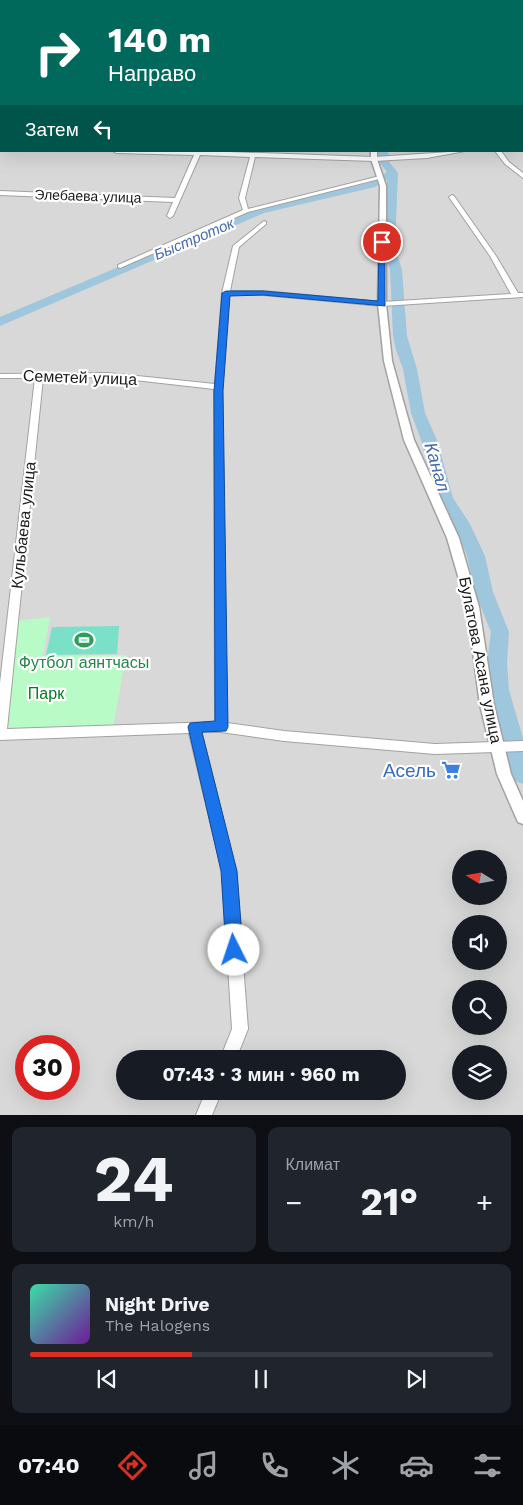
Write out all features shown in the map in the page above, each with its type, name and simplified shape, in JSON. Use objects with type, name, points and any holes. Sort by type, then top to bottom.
[{"type":"street","points":[[170,216],[199,152],[253,155],[427,156],[455,152]]},
{"type":"street","points":[[499,152],[507,163],[523,176]]},
{"type":"street","points":[[246,211],[242,198],[253,155]]},
{"type":"street","name":"Булатова Асана улица","points":[[374,155],[383,186],[382,304],[388,361],[409,440],[453,538],[473,607],[487,705],[504,774],[523,818]]},
{"type":"street","points":[[120,266],[246,211],[380,178]]},
{"type":"street","name":"Элебаева улица","points":[[0,193],[177,200]]},
{"type":"street","points":[[226,293],[263,293],[382,304],[519,295],[452,197]]},
{"type":"street","points":[[221,727],[219,387],[226,293],[236,246],[264,223]]},
{"type":"street","name":"Семетей улица","points":[[0,376],[108,375],[219,387]]},
{"type":"street","name":"Кульбаева улица","points":[[0,734],[39,376]]},
{"type":"street","points":[[194,727],[229,871],[240,1029],[232,1050]]},
{"type":"street","points":[[0,734],[221,727],[293,737],[426,749],[523,746]]},
{"type":"street","points":[[204,1115],[210,1100]]},
{"type":"shaded area","points":[[0,152],[523,152],[523,1115],[0,1115]]},
{"type":"green space","name":"Парк","points":[[50,617],[43,656],[126,655],[113,728],[4,731],[15,621]]},
{"type":"green space","name":"Футбол аянтчасы","points":[[119,626],[117,654],[46,655],[52,627]]},
{"type":"waterway","name":"Канал","points":[[383,152],[385,163],[393,173]]},
{"type":"waterway","name":"Быстроток","points":[[0,322],[260,211],[371,185],[393,173]]},
{"type":"waterway","name":"Канал","points":[[393,173],[389,247],[396,270],[400,336],[403,350],[410,369],[418,413],[429,440],[445,498],[462,524],[476,556],[484,592],[500,632],[497,663],[499,690],[523,775]]},
{"type":"place","name":"Футбол аянтчасы","points":[[84,640]]},
{"type":"place","name":"Асель","points":[[451,770]]},
{"type":"route","points":[[234,950],[229,871],[194,727],[221,727],[218,391],[226,293],[263,293],[382,304],[382,242]]}]
